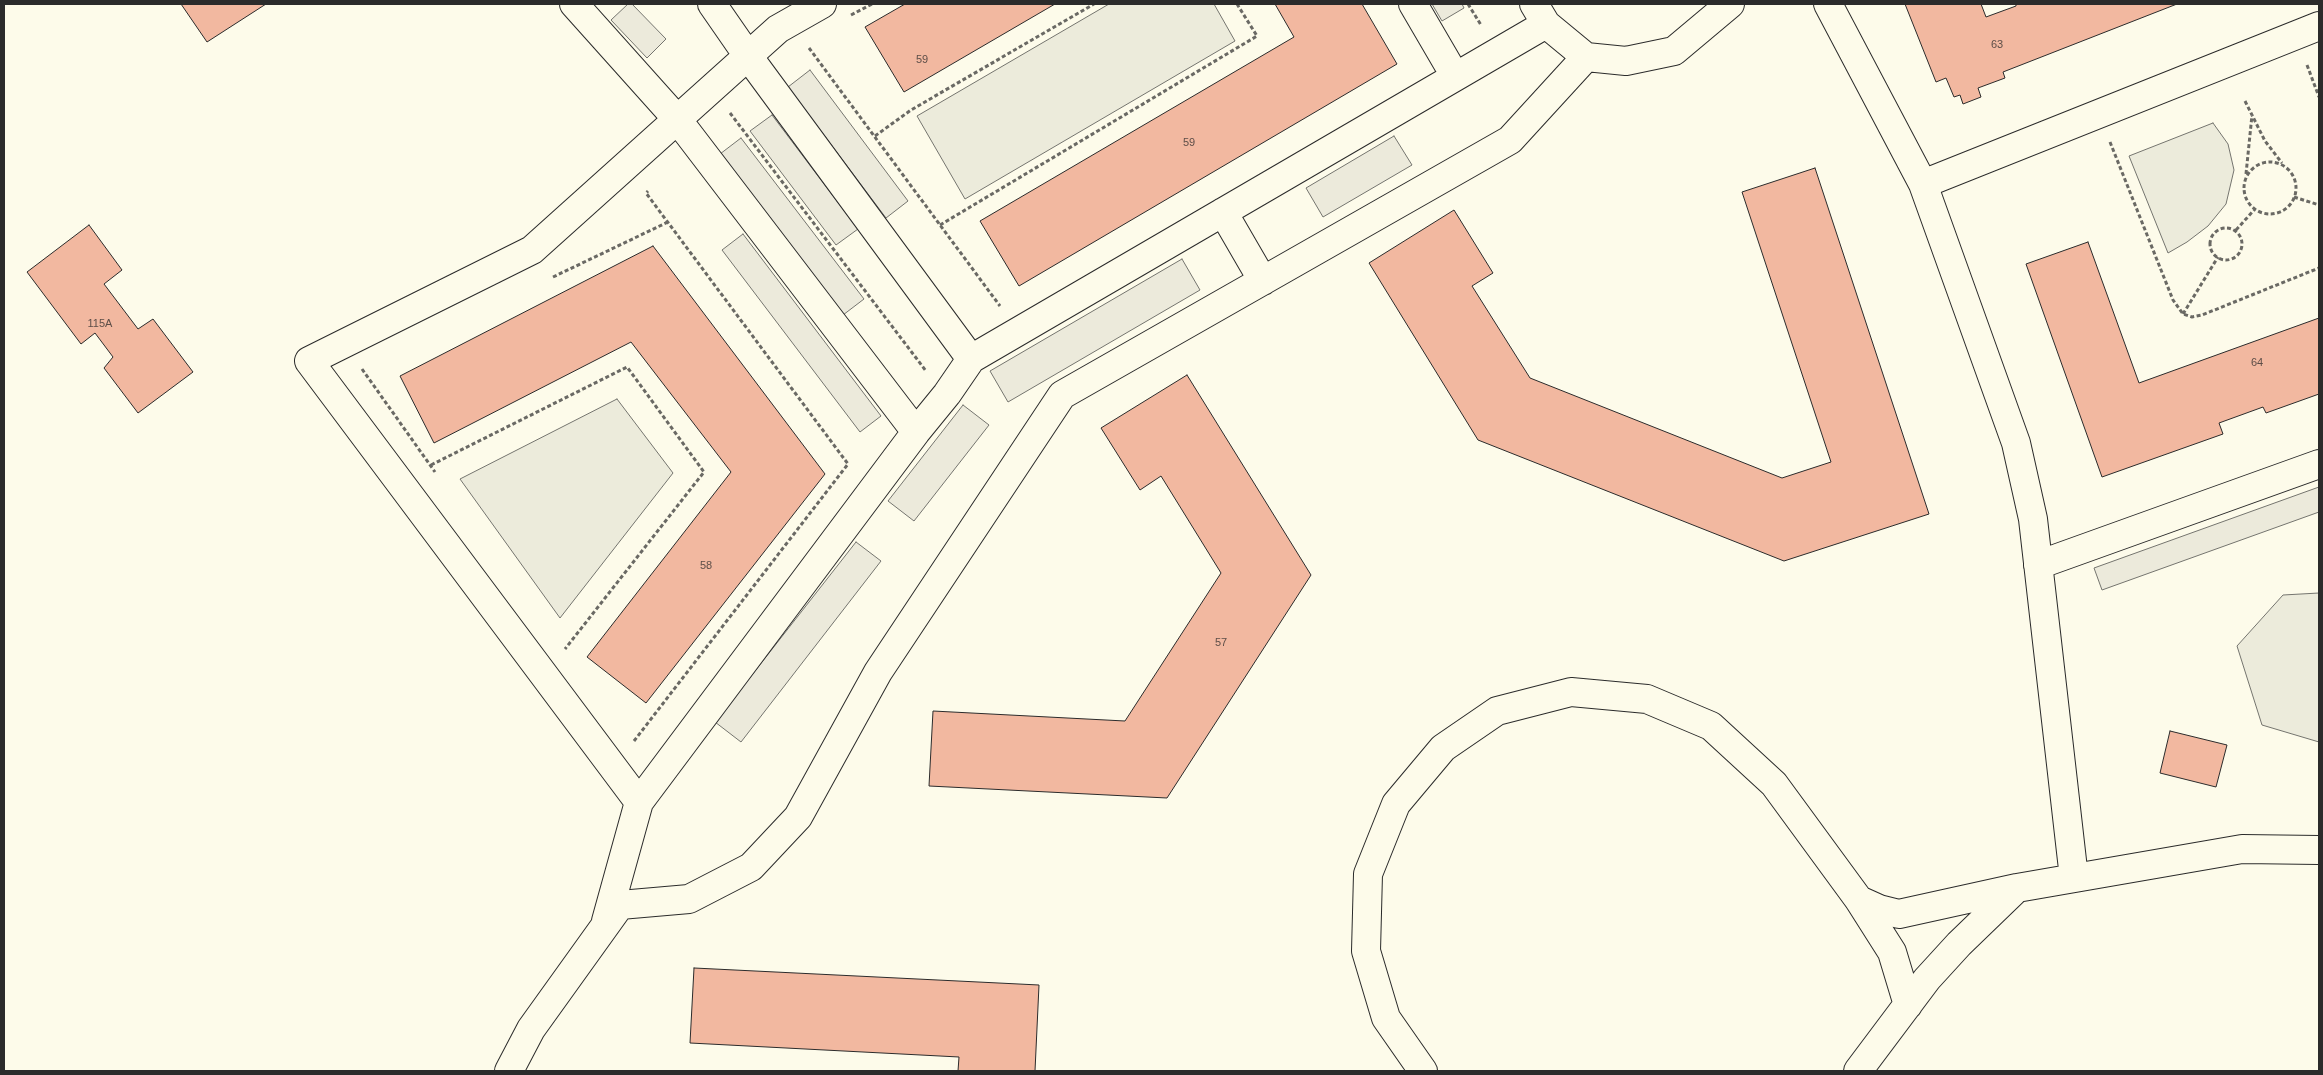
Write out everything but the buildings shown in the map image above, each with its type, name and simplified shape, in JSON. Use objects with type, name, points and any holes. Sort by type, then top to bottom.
[{"type":"street","points":[[574,4],[677,119],[916,432]]},
{"type":"street","points":[[712,4],[748,56],[971,359]]},
{"type":"street","points":[[639,802],[309,361],[532,250],[778,29],[822,4]]},
{"type":"street","points":[[1413,4],[1456,76]]},
{"type":"street","points":[[604,928],[639,802],[916,432],[947,394],[971,359],[1456,76],[1540,14],[1586,57],[1626,61],[1674,51],[1730,4]]},
{"type":"street","points":[[1828,4],[1923,184],[2016,443],[2033,520],[2074,878]]},
{"type":"street","points":[[1923,184],[2319,26]]},
{"type":"street","points":[[509,1071],[531,1029],[620,904],[689,899],[751,867],[798,817],[878,672],[1062,395],[1510,140],[1586,57]]},
{"type":"street","points":[[1223,212],[1263,280]]},
{"type":"street","points":[[2038,565],[2319,464]]},
{"type":"street","points":[[1423,1071],[1386,1018],[1366,951],[1368,874],[1396,804],[1442,748],[1497,712],[1571,692],[1647,698],[1711,726],[1774,784],[1859,900],[1892,952],[1908,1005]]},
{"type":"street","points":[[1859,900],[1879,909],[1899,914],[2017,888],[2242,849],[2319,850]]},
{"type":"street","points":[[1858,1071],[1928,979],[1959,944],[2017,888]]},
{"type":"path","points":[[847,18],[872,4]]},
{"type":"path","points":[[875,136],[912,110],[1094,4]]},
{"type":"path","points":[[940,225],[1256,36],[1237,4]]},
{"type":"path","points":[[805,42],[1002,308]]},
{"type":"path","points":[[696,144],[766,80]]},
{"type":"path","points":[[712,88],[924,368],[947,394]]},
{"type":"path","points":[[2244,100],[2252,115],[2265,141],[2293,174],[2297,187],[2294,201],[2284,211],[2270,214],[2254,209],[2247,201],[2243,188],[2252,115]]},
{"type":"path","points":[[2098,114],[2173,300],[2184,314],[2192,317],[2202,315],[2319,268]]},
{"type":"path","points":[[2246,174],[2256,164],[2269,160],[2283,164]]},
{"type":"path","points":[[613,767],[848,464],[646,193],[653,186]]},
{"type":"path","points":[[2294,197],[2319,205]]},
{"type":"path","points":[[2236,230],[2254,209]]},
{"type":"path","points":[[2229,227],[2236,230],[2243,241],[2241,251],[2234,259],[2224,260],[2214,255],[2210,246],[2212,236],[2219,229],[2229,227]]},
{"type":"path","points":[[2184,314],[2218,257]]},
{"type":"path","points":[[430,465],[627,367],[704,472],[563,652]]},
{"type":"shaded area","points":[[628,4],[632,4],[666,39],[647,58],[611,20]]},
{"type":"shaded area","points":[[1109,4],[1214,4],[1235,41],[965,199],[917,116]]},
{"type":"shaded area","points":[[1432,4],[1462,4],[1464,8],[1442,21]]},
{"type":"shaded area","points":[[810,70],[908,201],[886,218],[788,87]]},
{"type":"shaded area","points":[[772,115],[858,229],[836,245],[750,131]]},
{"type":"shaded area","points":[[2213,123],[2228,144],[2234,170],[2226,204],[2208,226],[2187,242],[2168,253],[2129,156]]},
{"type":"shaded area","points":[[1394,136],[1412,165],[1323,217],[1306,188]]},
{"type":"shaded area","points":[[741,138],[864,299],[843,315],[720,154]]},
{"type":"shaded area","points":[[743,234],[881,416],[860,432],[722,250]]},
{"type":"shaded area","points":[[1182,259],[1200,290],[1008,402],[990,371]]},
{"type":"shaded area","points":[[617,399],[673,473],[560,618],[460,479]]},
{"type":"shaded area","points":[[963,405],[989,425],[914,521],[888,501]]},
{"type":"shaded area","points":[[2319,487],[2319,512],[2102,590],[2094,568]]},
{"type":"shaded area","points":[[856,542],[881,561],[741,742],[715,722]]},
{"type":"shaded area","points":[[2319,593],[2319,742],[2262,725],[2237,646],[2283,595]]}]
